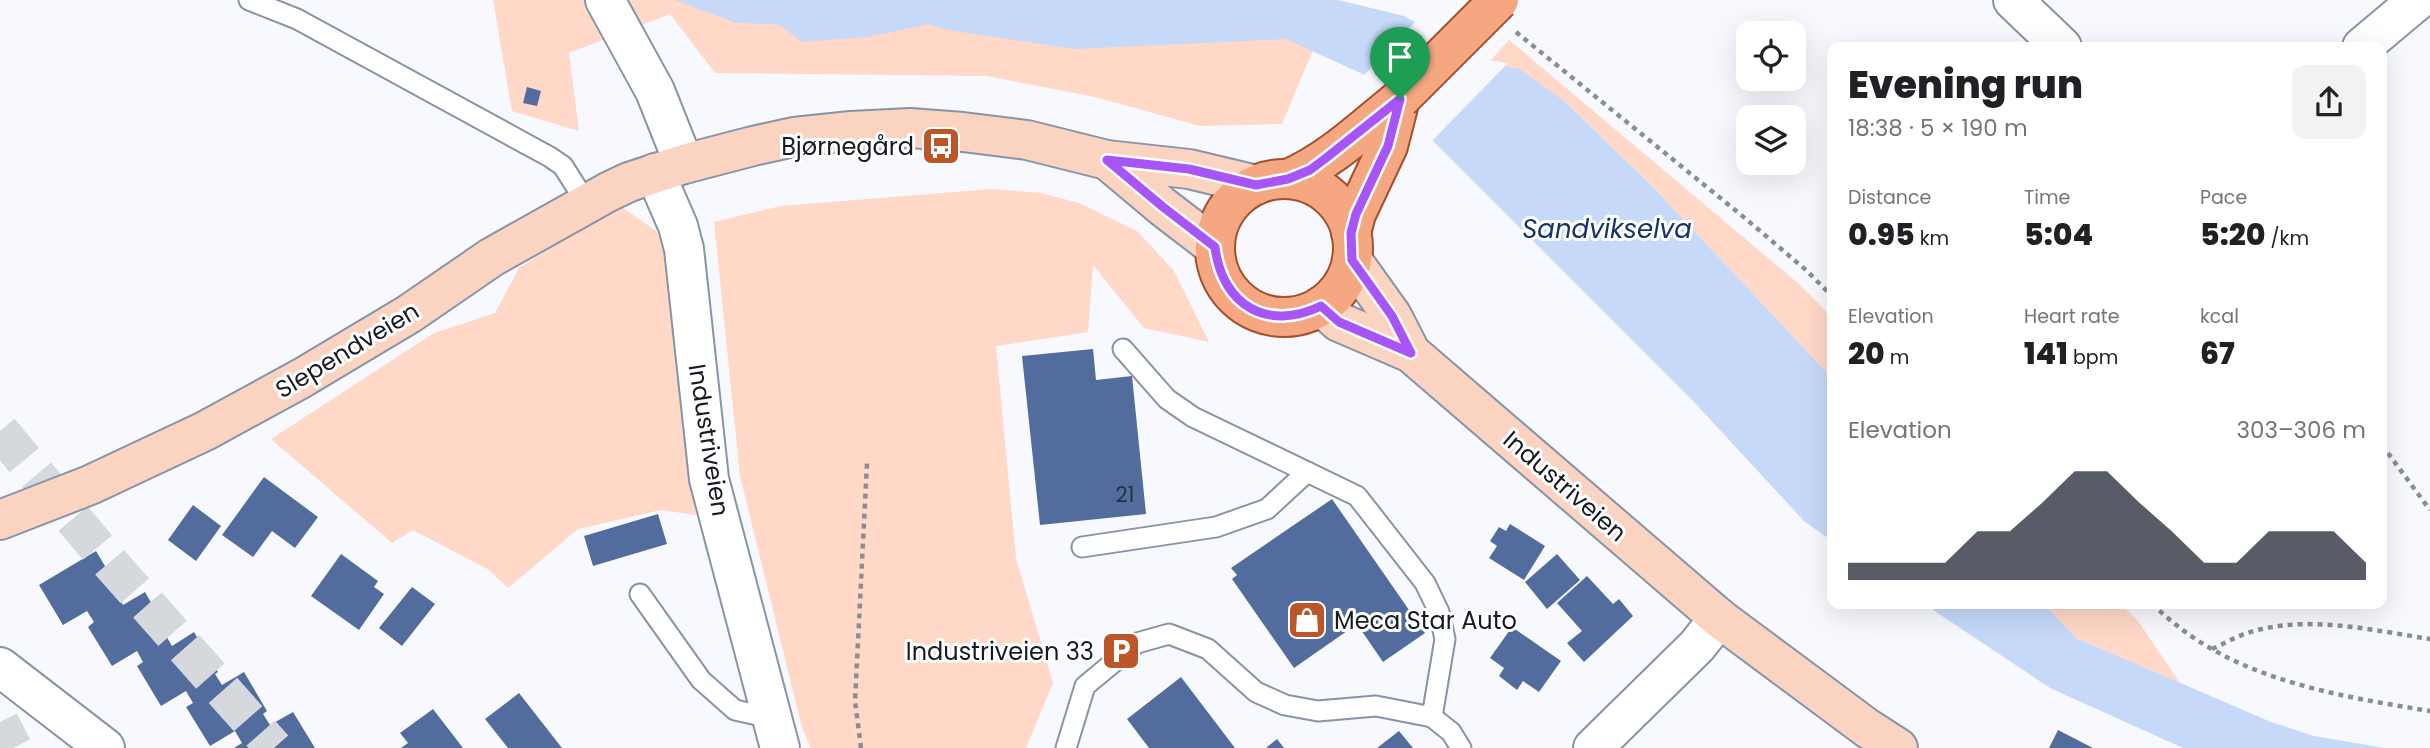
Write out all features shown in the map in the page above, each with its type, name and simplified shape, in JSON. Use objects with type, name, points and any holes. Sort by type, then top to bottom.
[{"type":"main road","points":[[1400,99],[1388,146],[1356,214],[1348,274],[1341,286],[1321,306],[1304,314],[1286,317],[1268,315],[1250,308],[1235,297],[1224,283],[1217,265],[1215,247],[1218,229],[1226,211],[1239,196],[1310,170],[1504,13]]},
{"type":"main road","points":[[670,169],[794,137],[910,128],[963,132],[1027,140],[1107,160],[1272,182],[1304,182],[1330,196],[1343,214],[1351,246]]},
{"type":"main road","points":[[1107,160],[1215,247]]},
{"type":"main road","name":"Slependveien","points":[[0,520],[90,485],[205,431],[302,378],[397,321],[492,257],[629,182],[670,169]]},
{"type":"main road","name":"Industriveien","points":[[1351,246],[1411,353]]},
{"type":"main road","name":"Industriveien","points":[[1321,306],[1339,322],[1411,353],[1719,618],[1856,721],[1898,748]]},
{"type":"street","name":"Industriveien","points":[[605,0],[655,91],[684,249],[709,478],[775,733]]},
{"type":"street","points":[[2012,0],[2057,42]]},
{"type":"street","points":[[2368,42],[2420,0]]},
{"type":"street","points":[[1593,748],[1697,646],[1719,618]]},
{"type":"street","points":[[0,667],[105,748]]},
{"type":"lane","points":[[249,0],[298,19],[550,156],[563,166],[587,204]]},
{"type":"lane","points":[[2420,0],[2430,7]]},
{"type":"lane","points":[[1123,349],[1167,399],[1193,417],[1357,496],[1425,583],[1439,612],[1444,639],[1432,717]]},
{"type":"lane","points":[[1082,547],[1216,527],[1267,509],[1307,472]]},
{"type":"lane","points":[[640,594],[701,680],[735,710],[775,733]]},
{"type":"lane","points":[[1066,748],[1085,686],[1137,643],[1169,634],[1208,649],[1256,692],[1285,705],[1318,711],[1376,706],[1432,717],[1451,732],[1461,748]]},
{"type":"path","points":[[1504,13],[1806,270],[1827,291]]},
{"type":"path","points":[[2387,452],[2430,510]]},
{"type":"path","points":[[861,748],[855,701],[867,463]]},
{"type":"path","points":[[2158,609],[2178,627],[2212,649],[2244,665],[2360,700],[2430,711]]},
{"type":"path","points":[[2212,649],[2248,633],[2286,625],[2340,625],[2430,639]]},
{"type":"shaded area","points":[[493,0],[1334,0],[1282,124],[1200,126],[1095,97],[987,76],[715,73],[670,14],[569,53],[579,131],[512,111]]},
{"type":"shaded area","points":[[1509,40],[1799,284],[1827,312],[1827,373],[1651,185],[1564,101],[1488,63]]},
{"type":"shaded area","points":[[991,189],[1041,193],[1079,203],[1137,231],[1174,271],[1209,342],[1144,328],[1093,265],[1088,332],[996,346],[1016,558],[1053,683],[1026,748],[811,748],[802,728],[740,476],[714,222],[781,206]]},
{"type":"shaded area","points":[[619,205],[656,231],[674,264],[688,473],[696,515],[661,510],[578,529],[508,588],[489,570],[413,530],[392,543],[271,439],[434,333],[495,313],[519,268]]},
{"type":"shaded area","points":[[2049,609],[2126,609],[2138,621],[2180,683],[2076,638]]},
{"type":"water","name":"Sandvikselva","points":[[675,0],[1338,0],[1404,16],[1488,63],[1520,69],[1564,101],[1651,185],[1827,373],[1827,537],[1804,521],[1695,403],[1369,77],[1286,39],[1074,49],[948,30],[929,24],[867,37],[802,42],[778,24],[736,23]]},
{"type":"water","points":[[1932,609],[2049,609],[2076,638],[2271,722],[2314,736],[2385,748],[2183,748],[2050,688]]},
{"type":"pier","points":[[1417,20],[1489,60],[1508,63],[1430,143],[1362,77]]},
{"type":"building","points":[[527,87],[541,91],[537,106],[523,103]]},
{"type":"building","points":[[1093,349],[1096,380],[1132,376],[1146,514],[1040,525],[1022,356]]},
{"type":"building","points":[[264,477],[318,517],[295,548],[272,531],[253,557],[222,535]]},
{"type":"building","points":[[1332,499],[1425,633],[1383,662],[1357,624],[1294,668],[1232,579],[1237,575],[1231,568]]},
{"type":"building","points":[[193,505],[221,526],[196,561],[168,540]]},
{"type":"building","points":[[658,514],[667,544],[593,566],[584,536]]},
{"type":"building","points":[[1510,524],[1545,546],[1524,580],[1489,558],[1497,546],[1490,541],[1499,527],[1506,531]]},
{"type":"building","points":[[96,551],[120,591],[116,594],[123,605],[145,592],[168,632],[165,634],[172,646],[194,632],[218,672],[215,674],[222,685],[244,672],[267,711],[263,714],[270,725],[293,712],[315,748],[234,748],[242,743],[235,731],[210,746],[186,707],[193,703],[186,691],[161,706],[137,666],[143,662],[137,651],[112,666],[88,627],[94,622],[87,611],[63,625],[39,585]]},
{"type":"building","points":[[341,554],[378,581],[374,587],[384,594],[359,630],[311,596]]},
{"type":"building","points":[[1557,554],[1580,580],[1547,609],[1525,582]]},
{"type":"building","points":[[1587,576],[1613,604],[1619,599],[1633,616],[1584,662],[1567,643],[1582,631],[1557,603]]},
{"type":"building","points":[[412,587],[435,604],[402,646],[379,628]]},
{"type":"building","points":[[1512,627],[1561,661],[1539,692],[1523,681],[1517,690],[1499,676],[1504,668],[1490,658]]},
{"type":"building","points":[[1181,677],[1235,748],[1149,748],[1127,719]]},
{"type":"building","points":[[519,693],[562,748],[508,748],[485,719]]},
{"type":"building","points":[[433,709],[463,748],[401,748],[408,743],[400,733]]},
{"type":"building","points":[[2058,730],[2093,748],[2049,748]]},
{"type":"building","points":[[1399,731],[1413,748],[1377,748]]},
{"type":"building","points":[[1277,739],[1284,748],[1266,748]]},
{"type":"tunnel","points":[[0,431],[112,565],[274,748]]},
{"type":"tunnel","points":[[0,722],[13,748]]},
{"type":"place","name":"Bjørnegård","points":[[941,146]]},
{"type":"place","name":"Meca Star Auto","points":[[1307,620]]},
{"type":"place","name":"Industriveien 33","points":[[1121,651]]},
{"type":"route","points":[[1400,99],[1381,165],[1356,214],[1351,233],[1352,260],[1392,316],[1411,353],[1339,322],[1321,306],[1304,314],[1286,317],[1268,315],[1250,308],[1235,297],[1224,283],[1217,265],[1215,247],[1107,160],[1189,169],[1256,185],[1288,179],[1310,170],[1400,99]]}]
